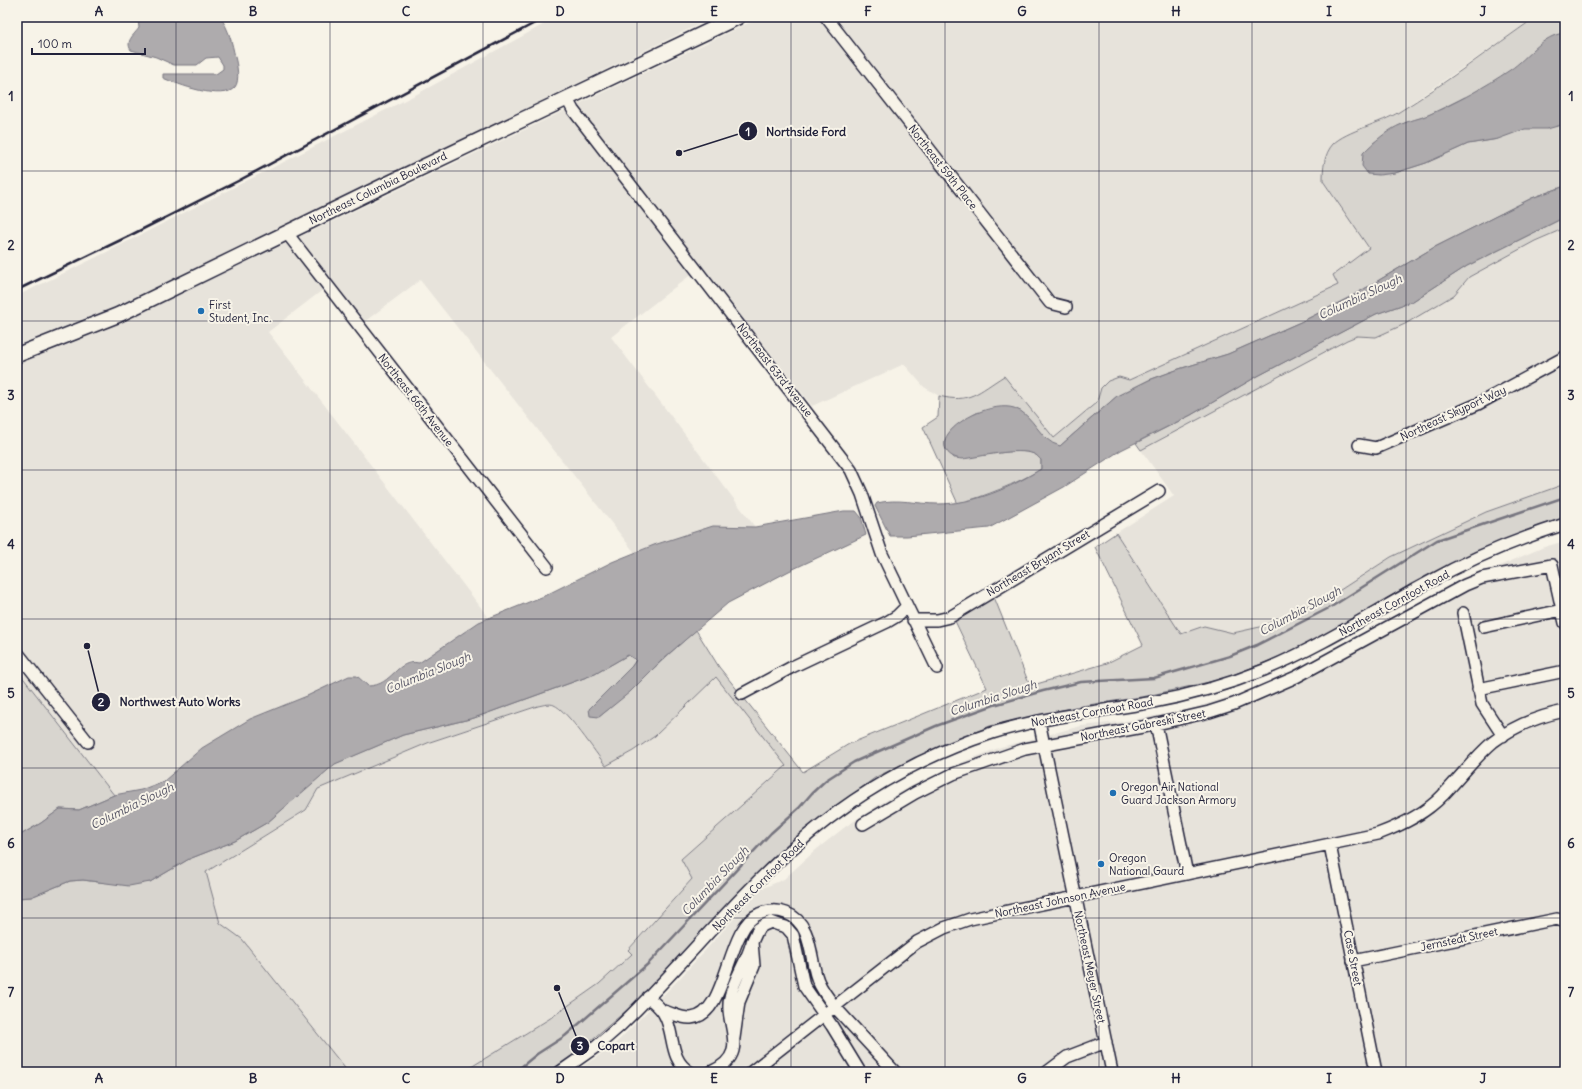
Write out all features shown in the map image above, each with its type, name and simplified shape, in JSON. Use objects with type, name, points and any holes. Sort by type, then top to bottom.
[{"type":"main road","name":"Northeast Columbia Boulevard","points":[[17,355],[111,318],[286,232],[567,99],[731,18]]},
{"type":"street","name":"Northeast 59th Place","points":[[826,17],[1050,303],[1066,307]]},
{"type":"street","name":"Northeast 63rd Avenue","points":[[567,99],[573,110],[851,470],[860,487],[882,554],[937,668]]},
{"type":"street","name":"Northeast 66th Avenue","points":[[286,232],[547,567]]},
{"type":"street","name":"Northeast Skyport Way","points":[[1359,445],[1376,448],[1478,404],[1565,357]]},
{"type":"street","name":"Northeast Bryant Street","points":[[913,620],[937,620],[950,617],[1159,491]]},
{"type":"street","name":"Northeast Cornfoot Road","points":[[560,1072],[610,1035],[782,857],[842,809],[885,782],[936,755],[982,736],[1039,721],[1169,698],[1211,688],[1255,673],[1320,644],[1441,575],[1523,539],[1565,524]]},
{"type":"street","name":"Northeast Gabreski Street","points":[[863,824],[915,793],[953,774],[1025,748],[1156,724],[1208,712],[1234,704],[1296,677],[1465,585],[1482,578],[1552,565],[1562,610]]},
{"type":"street","points":[[742,694],[792,667],[887,622],[897,616],[907,606]]},
{"type":"street","points":[[1484,627],[1562,610],[1565,624]]},
{"type":"street","points":[[1462,613],[1478,689],[1484,710],[1502,736]]},
{"type":"street","points":[[17,652],[88,742]]},
{"type":"street","points":[[1478,689],[1565,671]]},
{"type":"street","name":"Northeast Johnson Avenue","points":[[751,1072],[917,942],[944,928],[970,919],[1378,834],[1414,818],[1442,796],[1476,759],[1502,736],[1533,720],[1565,711]]},
{"type":"street","name":"Northeast Meyer Street","points":[[1039,721],[1112,1072]]},
{"type":"street","points":[[1156,724],[1187,874]]},
{"type":"street","name":"Case Street","points":[[1330,845],[1376,1072]]},
{"type":"street","points":[[663,1011],[683,1018],[693,1018],[702,1015],[710,1009],[719,992],[736,946],[749,920],[759,914],[780,911],[793,917],[804,928],[816,975],[822,988],[834,1006],[895,1072]]},
{"type":"street","name":"Jernstedt Street","points":[[1353,961],[1557,919],[1565,922]]},
{"type":"street","points":[[711,1072],[726,1063],[732,1052],[734,1038],[730,997],[758,929],[771,922],[786,927],[793,935],[796,943],[804,986],[824,1014],[860,1072]]},
{"type":"street","points":[[648,997],[663,1011],[670,1026],[676,1060],[682,1068],[690,1072]]},
{"type":"street","points":[[1047,1072],[1067,1057],[1106,1042]]},
{"type":"shaded area","points":[[557,17],[714,17],[111,309],[17,345],[17,296],[107,252],[417,94]]},
{"type":"shaded area","points":[[761,17],[1536,17],[1397,113],[1334,143],[1326,154],[1323,169],[1323,181],[1369,248],[1333,275],[1338,285],[1129,380],[1119,377],[1099,396],[1097,402],[1054,438],[1004,377],[968,399],[954,400],[939,396],[924,387],[904,364],[812,406],[702,266],[611,337],[755,527],[735,526],[654,545],[635,553],[420,280],[364,322],[333,282],[268,332],[489,618],[479,622],[419,663],[410,661],[404,663],[390,678],[374,686],[368,686],[357,676],[349,676],[202,748],[164,781],[141,790],[114,795],[17,670],[17,363],[104,330]]},
{"type":"shaded area","points":[[1536,17],[1565,17],[1565,186],[1532,198],[1433,248],[1354,295],[1305,320],[1228,354],[1149,380],[1117,396],[1060,446],[1051,444],[1041,434],[978,412],[952,430],[946,440],[945,446],[954,458],[1018,451],[1027,452],[1035,454],[1041,460],[1041,469],[1000,489],[958,504],[923,427],[938,417],[939,396],[959,398],[973,395],[1004,376],[1054,438],[1097,402],[1101,388],[1108,381],[1119,377],[1129,380],[1338,285],[1333,275],[1369,248],[1323,181],[1325,161],[1330,148],[1339,139],[1346,135],[1399,112],[1451,78]],"holes":[[[1465,97],[1498,139],[1468,144],[1426,163],[1395,173],[1373,143],[1402,124],[1427,116]]]},
{"type":"shaded area","points":[[1565,217],[1565,228],[1535,241],[1469,277],[1454,295],[1405,324],[1376,337],[1357,336],[1347,340],[1141,450],[1136,443],[1191,415],[1256,377],[1376,314],[1413,301],[1467,266]]},
{"type":"shaded area","points":[[1565,228],[1565,484],[1486,512],[1391,557],[1334,594],[1260,627],[1232,633],[1204,626],[1181,634],[1116,533],[1174,496],[1141,450],[1347,340],[1357,336],[1376,337],[1454,295],[1469,277],[1535,241]]},
{"type":"shaded area","points":[[1565,484],[1565,519],[1509,538],[1411,584],[1338,628],[1280,657],[1222,679],[1147,696],[1075,707],[990,726],[939,747],[876,777],[802,833],[772,859],[633,1005],[577,1052],[548,1072],[463,1072],[549,1019],[599,984],[632,954],[628,950],[692,879],[681,859],[786,766],[716,677],[655,736],[633,751],[606,766],[574,723],[560,709],[551,704],[538,706],[430,742],[318,789],[306,810],[206,872],[220,923],[242,939],[348,1072],[17,1072],[17,898],[31,897],[70,881],[150,882],[189,859],[235,841],[268,822],[334,764],[403,735],[474,718],[595,674],[628,655],[636,660],[632,666],[589,709],[599,717],[696,630],[719,667],[803,772],[849,744],[987,688],[955,621],[994,597],[1030,686],[1107,663],[1143,645],[1095,547],[1116,533],[1181,634],[1204,626],[1233,633],[1260,627],[1334,594],[1391,557],[1486,512]]},
{"type":"shaded area","points":[[1565,541],[1565,1072],[574,1072],[613,1046],[679,979],[761,889],[784,879],[817,849],[845,827],[908,788],[955,765],[1001,747],[1081,726],[1119,722],[1183,711],[1255,689],[1306,667],[1460,583],[1544,547]]},
{"type":"shaded area","points":[[17,670],[114,795],[79,810],[60,809],[41,823],[17,837]]},
{"type":"shaded area","points":[[716,676],[786,766],[681,859],[692,879],[628,949],[632,954],[599,984],[549,1019],[463,1072],[348,1072],[242,939],[220,923],[205,872],[306,811],[318,789],[430,742],[538,706],[552,704],[566,714],[606,765],[633,751],[655,736]]},
{"type":"water","points":[[220,17],[230,36],[236,60],[238,77],[235,87],[229,91],[221,93],[211,92],[178,84],[163,78],[163,74],[216,74],[223,69],[223,65],[218,57],[206,58],[197,65],[174,65],[156,57],[131,50],[129,44],[139,28],[138,18]]},
{"type":"water","points":[[1565,33],[1565,124],[1547,129],[1525,129],[1498,139],[1468,144],[1426,163],[1395,173],[1379,175],[1368,174],[1362,166],[1363,153],[1386,133],[1405,123],[1439,110],[1491,83],[1517,65],[1542,42]]},
{"type":"water","points":[[1565,186],[1565,217],[1467,266],[1413,301],[1376,314],[1256,377],[1191,415],[1121,450],[1064,487],[989,528],[907,536],[890,536],[875,506],[877,503],[892,501],[938,504],[965,501],[991,494],[1041,469],[1041,460],[1035,454],[1027,452],[999,453],[962,459],[949,454],[945,447],[945,439],[953,428],[968,417],[987,409],[997,407],[1014,408],[1027,416],[1047,439],[1060,446],[1117,396],[1149,380],[1228,354],[1305,320],[1354,295],[1433,248],[1532,198]]},
{"type":"water","points":[[844,511],[856,511],[861,517],[866,535],[789,571],[728,603],[664,658],[630,692],[599,717],[590,716],[589,709],[632,666],[636,660],[628,655],[595,674],[474,718],[403,735],[335,764],[268,822],[235,841],[189,859],[150,882],[129,886],[83,880],[70,881],[31,897],[17,898],[17,837],[41,823],[60,809],[79,810],[114,795],[141,790],[164,781],[202,748],[250,719],[307,696],[349,676],[357,676],[368,686],[383,682],[405,664],[419,663],[479,622],[544,596],[612,562],[654,545],[713,526],[755,527]]},
{"type":"waterway","name":"Columbia Slough","points":[[515,1072],[537,1054],[565,1036],[649,963],[771,833],[799,808],[826,780],[854,762],[936,726],[994,705],[1043,691],[1081,682],[1154,678],[1230,656],[1257,645],[1331,607],[1437,540],[1565,497]]},
{"type":"railway","points":[[17,290],[238,181],[546,17]]},
{"type":"place","name":"Northside Ford","points":[[679,153]]},
{"type":"place","name":"First Student, Inc.","points":[[201,311]]},
{"type":"place","name":"Northwest Auto Works","points":[[87,646]]},
{"type":"place","name":"Oregon Air National Guard Jackson Armory","points":[[1113,793]]},
{"type":"place","name":"Oregon National Gaurd","points":[[1101,864]]},
{"type":"place","name":"Copart","points":[[557,988]]}]
